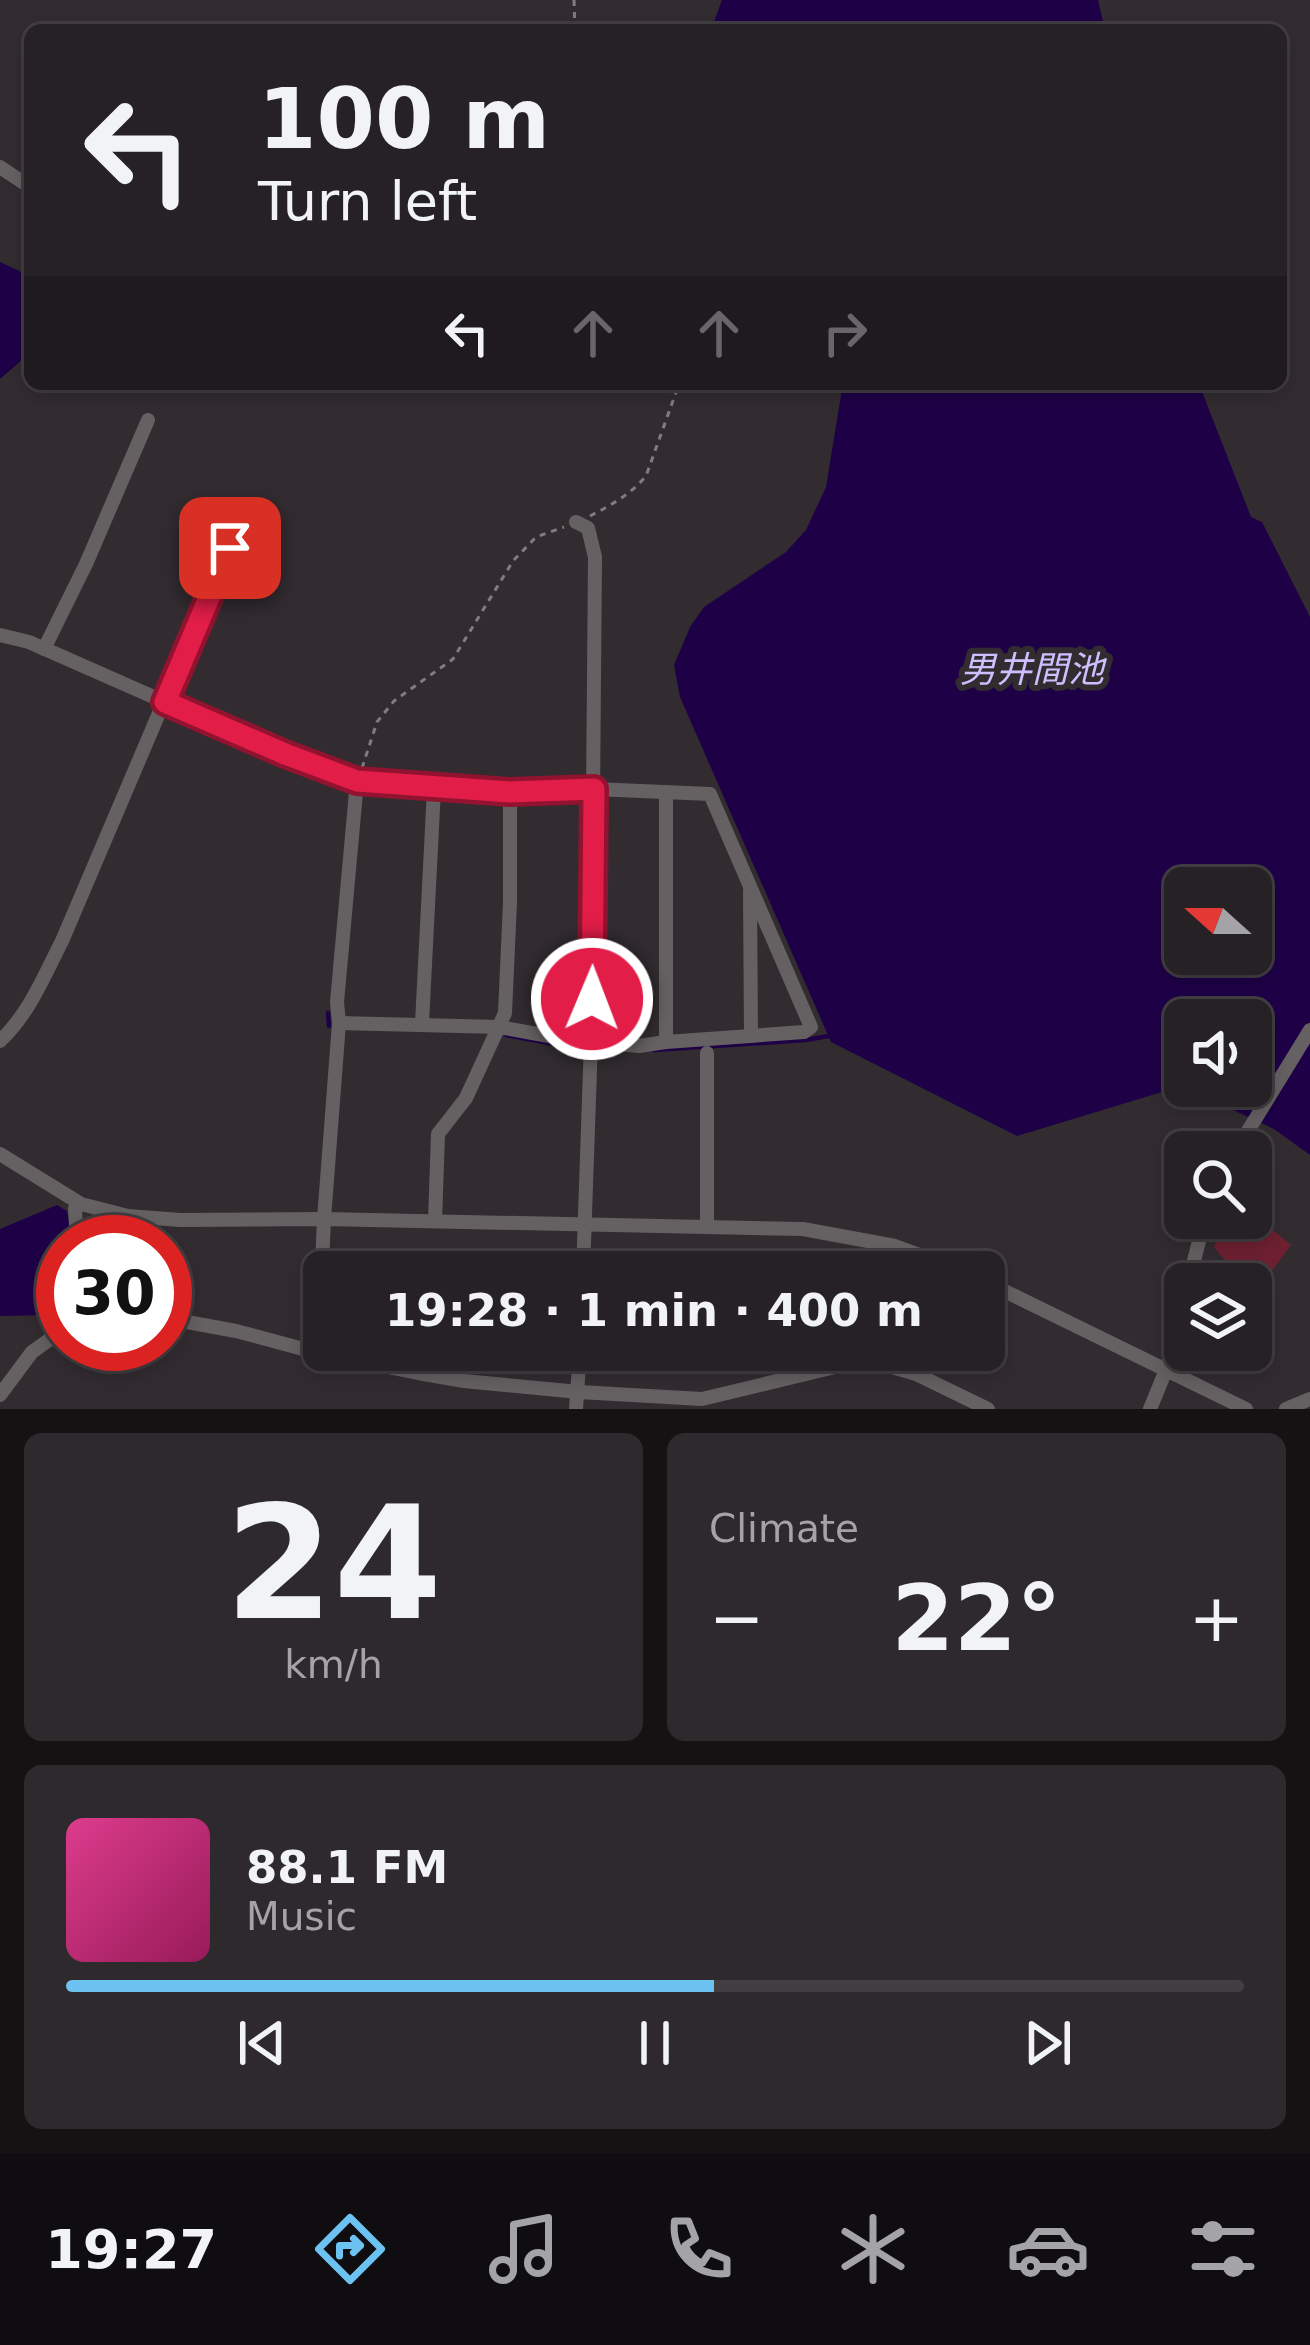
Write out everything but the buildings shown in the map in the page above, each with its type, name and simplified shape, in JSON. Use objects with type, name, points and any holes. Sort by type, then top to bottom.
[{"type":"street","points":[[44,649],[148,420]]},
{"type":"street","points":[[0,1041],[15,1028],[62,940],[246,509]]},
{"type":"street","points":[[576,522],[588,527],[595,557],[591,1041],[583,1251]]},
{"type":"street","points":[[0,635],[44,649],[357,781],[510,792],[594,789],[710,794],[811,1027],[804,1032],[639,1046],[499,1027],[339,1023]]},
{"type":"street","points":[[323,1251],[337,1002],[357,781]]},
{"type":"street","points":[[422,1023],[434,788]]},
{"type":"street","points":[[435,1222],[438,1134],[466,1098],[506,1013],[510,792]]},
{"type":"street","points":[[665,793],[666,1042]]},
{"type":"street","points":[[750,882],[752,1036]]},
{"type":"street","points":[[1248,1131],[1310,1030]]},
{"type":"street","points":[[706,1053],[707,1226]]},
{"type":"street","points":[[0,1154],[77,1202],[150,1219],[803,1229],[909,1251]]},
{"type":"street","points":[[75,1215],[77,1202]]},
{"type":"street","points":[[1005,1291],[1164,1369]]},
{"type":"street","points":[[192,1323],[303,1349]]},
{"type":"street","points":[[0,1395],[36,1349]]},
{"type":"street","points":[[412,1371],[464,1381],[701,1399],[784,1377],[869,1365],[916,1374],[988,1409]]},
{"type":"street","points":[[576,1409],[580,1371]]},
{"type":"street","points":[[1150,1409],[1166,1371]]},
{"type":"street","points":[[1168,1371],[1246,1409]]},
{"type":"street","points":[[1286,1409],[1310,1399]]},
{"type":"path","points":[[357,781],[377,722],[394,701],[453,659],[514,560],[536,537],[616,503],[646,476],[677,390]]},
{"type":"shaded area","points":[[1272,1229],[1291,1245],[1272,1271],[1272,1263],[1227,1263],[1214,1247],[1217,1239],[1272,1239]]},
{"type":"water","points":[[722,0],[1098,0],[1104,24],[713,24]]},
{"type":"water","points":[[0,262],[24,273],[24,358],[0,379]]},
{"type":"water","name":"男井間池","points":[[840,390],[1201,390],[1251,517],[1262,522],[1310,617],[1310,1155],[1274,1129],[1227,1107],[1272,1107],[1272,999],[1164,999],[1164,1091],[1017,1136],[831,1042],[680,697],[674,665],[704,607],[786,552],[806,530],[826,487]]},
{"type":"water","points":[[57,1205],[67,1211],[68,1215],[36,1215],[36,1315],[0,1316],[0,1229]]},
{"type":"waterway","points":[[328,1013],[329,1026]]},
{"type":"waterway","points":[[506,1035],[554,1044]]},
{"type":"waterway","points":[[654,1050],[834,1035]]},
{"type":"route","points":[[230,548],[165,702],[357,781],[510,792],[594,789],[592,999]]}]
